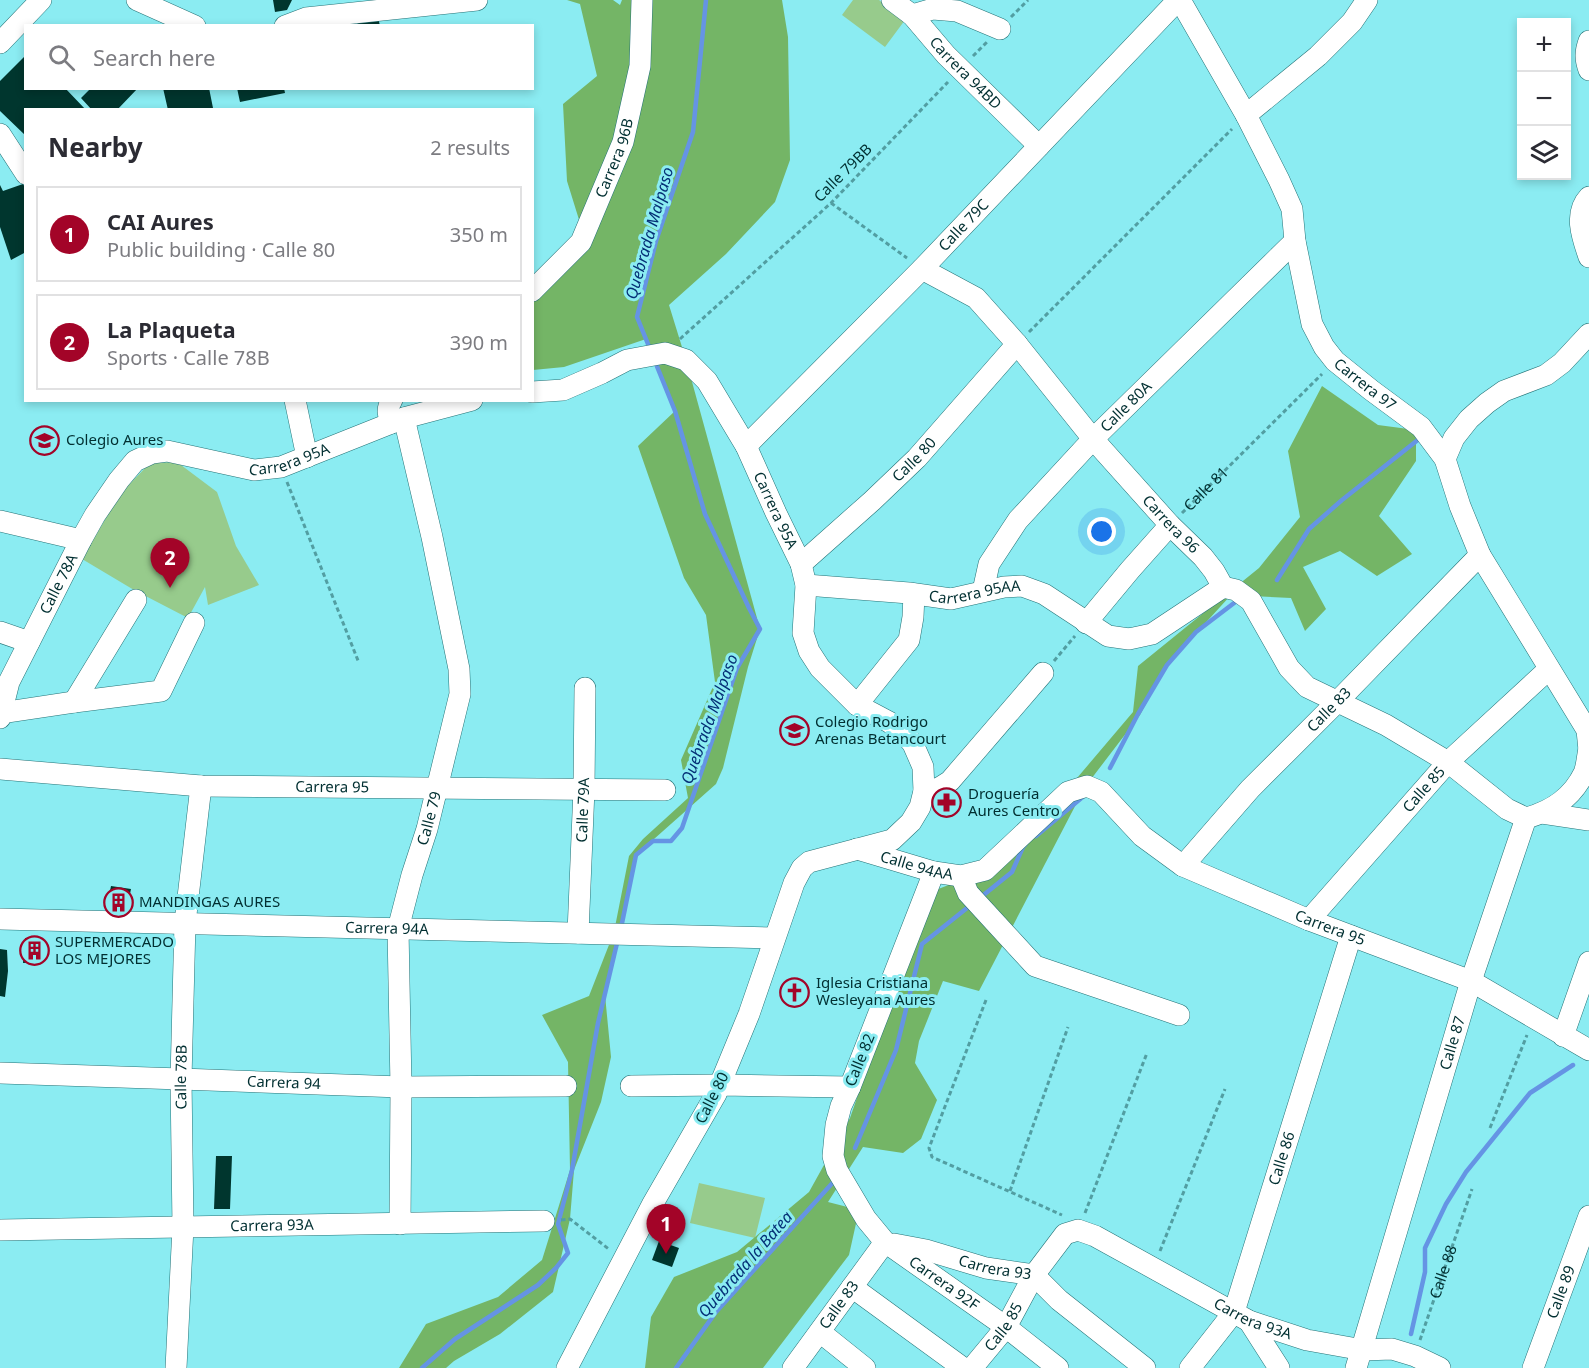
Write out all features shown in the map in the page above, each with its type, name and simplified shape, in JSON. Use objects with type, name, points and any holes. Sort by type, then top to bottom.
[{"type":"street","points":[[0,44],[41,0]]},
{"type":"street","points":[[137,0],[191,24]]},
{"type":"street","points":[[290,24],[306,18],[477,0]]},
{"type":"street","name":"Carrera 96B","points":[[534,289],[581,242],[623,142],[640,66],[642,0]]},
{"type":"street","name":"Carrera 94BD","points":[[892,0],[912,15],[946,55],[1040,146]]},
{"type":"street","name":"Carrera 97","points":[[1179,0],[1246,115],[1292,210],[1295,241],[1312,324],[1324,347],[1335,361],[1421,427],[1445,459],[1460,506],[1480,555],[1587,730],[1589,750]]},
{"type":"street","name":"Calle 79C","points":[[746,446],[922,269],[1179,0]]},
{"type":"street","points":[[1246,115],[1318,56],[1352,22],[1367,0]]},
{"type":"street","points":[[912,15],[933,9],[957,11],[1000,29]]},
{"type":"street","points":[[1589,41],[1585,53],[1589,70]]},
{"type":"street","points":[[0,134],[24,171]]},
{"type":"street","points":[[1589,197],[1581,214],[1581,233],[1589,257]]},
{"type":"street","name":"Calle 80A","points":[[983,591],[989,564],[1018,520],[1093,439],[1295,241]]},
{"type":"street","name":"Carrera 96","points":[[922,269],[975,298],[1017,344],[1093,439],[1170,525],[1203,557],[1223,587]]},
{"type":"street","points":[[1445,459],[1454,438],[1469,419],[1487,403],[1504,391],[1546,375],[1562,363],[1589,334]]},
{"type":"street","name":"Calle 80","points":[[801,564],[917,458],[1017,344]]},
{"type":"street","points":[[534,392],[563,390],[627,360],[665,353]]},
{"type":"street","name":"Carrera 95A","points":[[665,353],[686,360],[707,381],[746,446],[801,564],[806,585],[803,633],[809,651],[820,668],[857,705],[889,722],[903,732],[913,744],[923,767],[924,791]]},
{"type":"street","points":[[295,402],[307,457]]},
{"type":"street","points":[[391,402],[387,413],[398,421]]},
{"type":"street","name":"Carrera 95A","points":[[135,461],[152,453],[167,451],[254,470],[281,467],[398,421],[465,402]]},
{"type":"street","name":"Calle 79","points":[[398,421],[432,537],[459,669],[460,694],[428,828],[412,874],[398,929],[401,1087],[400,1224]]},
{"type":"street","name":"Calle 78A","points":[[0,718],[9,682],[81,540],[95,515],[135,461]]},
{"type":"street","points":[[0,521],[81,540]]},
{"type":"street","points":[[1086,622],[1170,525]]},
{"type":"street","name":"Calle 83","points":[[1183,866],[1250,789],[1480,555]]},
{"type":"street","name":"Carrera 95AA","points":[[806,585],[951,599],[1004,586],[1022,586],[1044,594],[1108,636],[1129,639],[1152,634],[1223,587]]},
{"type":"street","points":[[1223,587],[1236,590],[1251,601],[1289,668],[1307,687],[1386,725],[1448,762],[1507,809],[1534,815],[1589,820]]},
{"type":"street","points":[[857,705],[909,640],[914,594]]},
{"type":"street","points":[[74,702],[136,600]]},
{"type":"street","points":[[0,713],[160,691],[194,623]]},
{"type":"street","points":[[0,632],[29,642]]},
{"type":"street","name":"Calle 85","points":[[1309,920],[1448,762],[1549,669]]},
{"type":"street","points":[[857,849],[892,840],[911,822],[920,807],[924,791],[939,788],[950,781],[1043,673]]},
{"type":"street","name":"Calle 79A","points":[[578,933],[584,789],[585,688]]},
{"type":"street","points":[[1534,815],[1560,804],[1575,789],[1584,771],[1589,750]]},
{"type":"street","name":"Carrera 95","points":[[0,769],[201,786],[665,790]]},
{"type":"street","name":"Calle 78B","points":[[176,1368],[183,1227],[181,1078],[185,923],[201,786]]},
{"type":"street","name":"Carrera 95","points":[[1087,786],[1101,792],[1142,836],[1183,866],[1309,920],[1471,981],[1589,1050]]},
{"type":"street","name":"Calle 94AA","points":[[857,849],[934,872],[961,876],[985,870],[1068,792],[1087,786]]},
{"type":"street","name":"Calle 87","points":[[1360,1359],[1471,981],[1534,815]]},
{"type":"street","name":"Calle 80","points":[[567,1368],[652,1205],[721,1085],[749,1014],[794,883],[802,868],[809,862],[822,857],[857,849]]},
{"type":"street","name":"Calle 82","points":[[885,1242],[866,1219],[837,1170],[833,1156],[836,1125],[841,1106],[934,872]]},
{"type":"street","points":[[961,876],[968,893],[1035,966],[1179,1014]]},
{"type":"street","name":"Carrera 94A","points":[[0,919],[774,938]]},
{"type":"street","name":"Calle 86","points":[[1190,1368],[1242,1316],[1351,936]]},
{"type":"street","points":[[1563,1036],[1589,962]]},
{"type":"street","name":"Carrera 94","points":[[0,1073],[401,1087],[566,1086]]},
{"type":"street","points":[[632,1086],[850,1087]]},
{"type":"street","name":"Calle 89","points":[[1533,1368],[1589,1216]]},
{"type":"street","name":"Carrera 93A","points":[[0,1230],[544,1221]]},
{"type":"street","name":"Calle 85","points":[[972,1368],[1006,1327],[1034,1275],[1065,1234],[1079,1227]]},
{"type":"street","name":"Carrera 93A","points":[[1079,1227],[1242,1316],[1360,1359],[1392,1349],[1415,1356],[1440,1368]]},
{"type":"street","name":"Calle 83","points":[[793,1368],[885,1242]]},
{"type":"street","name":"Carrera 93","points":[[885,1242],[926,1250],[986,1268],[1034,1275],[1059,1300],[1145,1368]]},
{"type":"street","name":"Carrera 92F","points":[[885,1242],[1006,1327],[1058,1368]]},
{"type":"street","points":[[852,1287],[963,1368]]},
{"type":"street","points":[[1242,1316],[1279,1368]]},
{"type":"street","points":[[820,1332],[865,1368]]},
{"type":"path","name":"Calle 79BB","points":[[665,353],[831,203],[1028,0]]},
{"type":"path","points":[[1017,344],[1246,115]]},
{"type":"path","points":[[831,203],[922,269]]},
{"type":"path","name":"Calle 81","points":[[1170,525],[1335,361]]},
{"type":"path","points":[[281,467],[359,663]]},
{"type":"path","points":[[1043,673],[1086,622]]},
{"type":"path","points":[[986,1000],[929,1148],[932,1157],[1010,1191],[1079,1227],[1147,1053]]},
{"type":"path","points":[[1490,1128],[1533,1018]]},
{"type":"path","points":[[1010,1191],[1068,1027]]},
{"type":"path","points":[[1154,1268],[1225,1089]]},
{"type":"path","name":"Calle 88","points":[[1415,1356],[1472,1189]]},
{"type":"path","points":[[570,1220],[623,1260]]},
{"type":"green space","points":[[567,0],[613,0],[620,5],[622,0],[782,0],[788,37],[790,160],[775,202],[726,254],[669,305],[760,629],[748,667],[723,768],[716,784],[636,855],[605,995],[611,1057],[601,1102],[574,1170],[570,1219],[553,1292],[500,1334],[446,1368],[399,1368],[426,1324],[498,1297],[542,1260],[570,1170],[568,1062],[542,1015],[589,996],[614,932],[629,856],[643,839],[688,798],[681,760],[715,682],[706,615],[684,578],[638,446],[675,411],[646,339],[564,367],[534,370],[534,298],[585,239],[567,181],[563,104],[597,76],[580,4]]},
{"type":"green space","points":[[853,0],[879,0],[905,20],[885,47],[842,15]]},
{"type":"green space","points":[[1322,386],[1378,425],[1416,430],[1416,461],[1379,516],[1412,554],[1377,576],[1340,551],[1303,567],[1326,609],[1305,631],[1291,598],[1231,595],[1167,665],[1140,715],[1085,787],[979,991],[943,981],[919,1041],[915,1063],[937,1100],[921,1139],[903,1153],[863,1147],[828,1202],[859,1210],[849,1255],[763,1368],[645,1368],[651,1317],[674,1277],[737,1252],[809,1192],[850,1118],[928,893],[987,870],[1066,791],[1133,712],[1138,666],[1259,568],[1300,517],[1288,451]]},
{"type":"green space","points":[[177,462],[217,492],[236,546],[259,585],[208,605],[205,587],[188,618],[82,559],[120,494],[150,463]]},
{"type":"green space","points":[[699,1183],[765,1198],[755,1238],[690,1223]]},
{"type":"building","points":[[273,0],[292,0],[287,10],[275,12]]},
{"type":"building","points":[[378,17],[380,24],[358,24],[357,22]]},
{"type":"building","points":[[24,57],[24,90],[67,90],[84,108],[24,108],[24,134],[0,111],[0,81]]},
{"type":"building","points":[[89,90],[136,90],[119,108],[90,108],[81,98]]},
{"type":"building","points":[[163,90],[209,90],[213,108],[168,108]]},
{"type":"building","points":[[237,90],[284,90],[285,93],[240,102]]},
{"type":"building","points":[[23,184],[24,186],[24,253],[11,260],[0,227],[0,185],[3,191]]},
{"type":"building","name":"MANDINGAS AURES","points":[[111,886],[131,889],[125,918],[105,916]]},
{"type":"building","name":"SUPERMERCADO LOS MEJORES","points":[[25,938],[44,941],[43,962],[23,963]]},
{"type":"building","points":[[0,949],[7,950],[8,971],[5,997],[0,996]]},
{"type":"building","points":[[216,1156],[232,1156],[230,1209],[214,1209]]},
{"type":"building","points":[[659,1241],[679,1248],[672,1267],[652,1260]]},
{"type":"waterway","name":"Quebrada Malpaso","points":[[650,349],[637,317],[656,241],[693,132],[706,0]]},
{"type":"waterway","name":"Quebrada Malpaso","points":[[621,928],[636,855],[653,841],[671,841],[682,828],[737,668],[760,629],[705,514],[675,411],[654,359]]},
{"type":"waterway","name":"Quebrada la Batea","points":[[1277,580],[1309,529],[1419,439]]},
{"type":"waterway","name":"Quebrada la Batea","points":[[1110,768],[1167,665],[1196,632],[1238,600]]},
{"type":"waterway","name":"Quebrada la Batea","points":[[1036,836],[1085,795]]},
{"type":"waterway","name":"Quebrada la Batea","points":[[981,897],[1012,872],[1025,845]]},
{"type":"waterway","name":"Quebrada la Batea","points":[[855,1148],[896,1050],[922,944],[972,904]]},
{"type":"waterway","name":"Quebrada Malpaso","points":[[422,1368],[455,1339],[538,1285],[568,1253],[558,1224],[572,1170],[598,1023],[618,939]]},
{"type":"waterway","points":[[1411,1334],[1425,1272],[1425,1248],[1446,1204],[1466,1172],[1530,1093],[1573,1065]]},
{"type":"waterway","name":"Quebrada la Batea","points":[[676,1368],[716,1312],[836,1179]]},
{"type":"place","name":"Colegio Aures","points":[[45,440]]},
{"type":"place","name":"La Plaqueta","points":[[170,588]]},
{"type":"place","name":"Colegio Rodrigo Arenas Betancourt","points":[[794,731]]},
{"type":"place","name":"Droguería Aures Centro","points":[[947,803]]},
{"type":"place","name":"MANDINGAS AURES","points":[[118,902]]},
{"type":"place","name":"SUPERMERCADO LOS MEJORES","points":[[34,951]]},
{"type":"place","name":"Iglesia Cristiana Wesleyana Aures","points":[[795,992]]},
{"type":"place","name":"CAI Aures","points":[[666,1254]]}]
